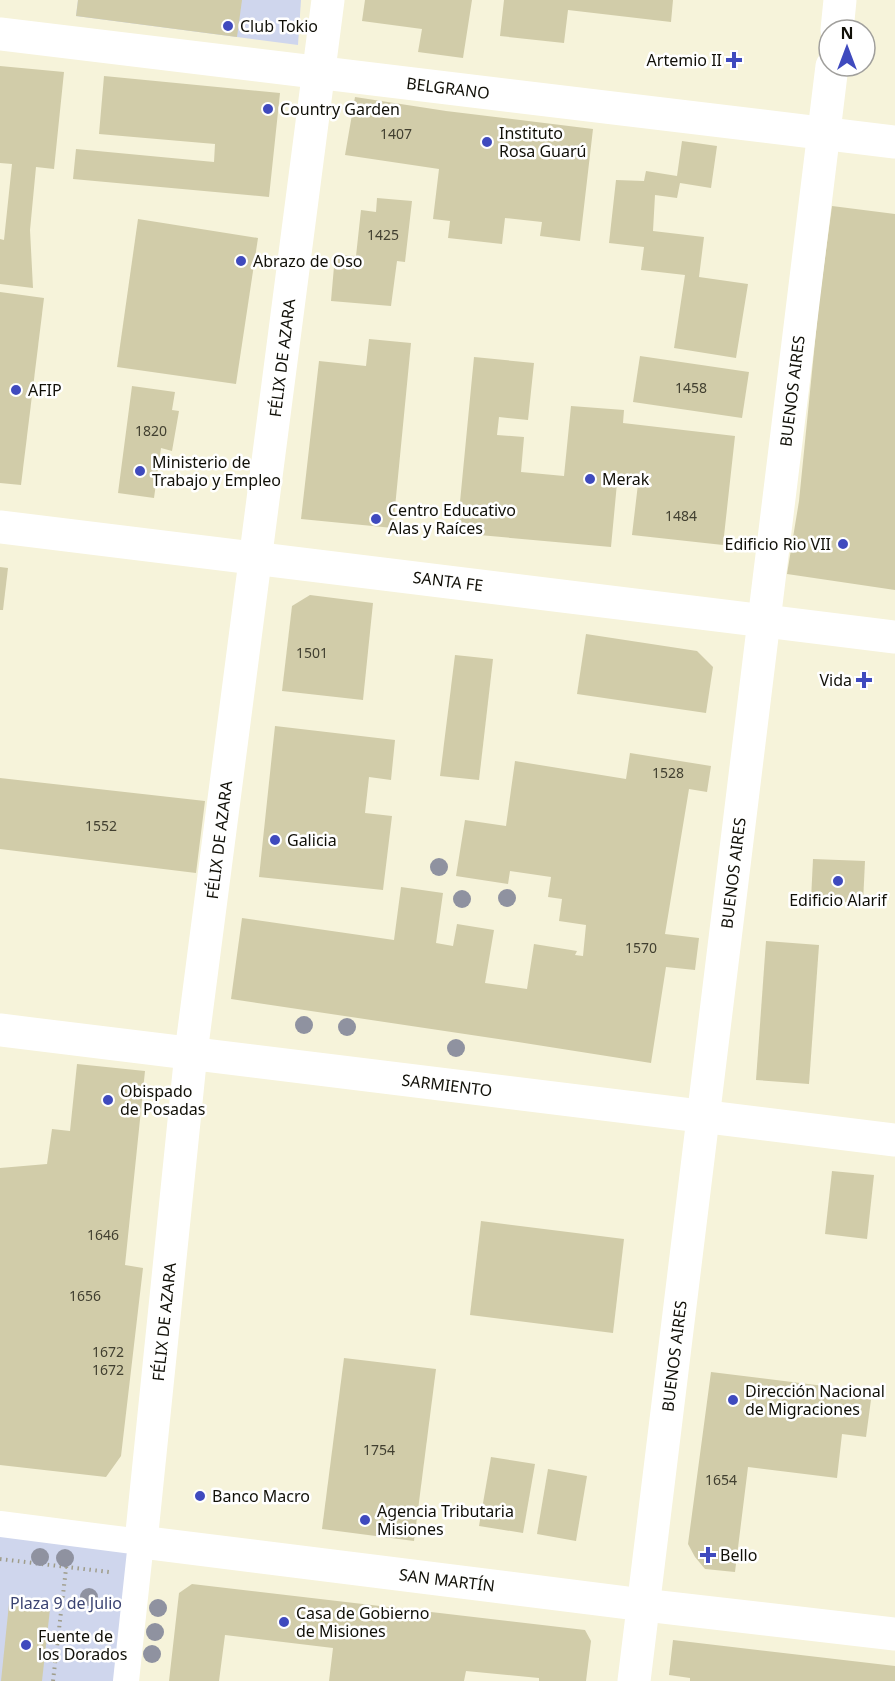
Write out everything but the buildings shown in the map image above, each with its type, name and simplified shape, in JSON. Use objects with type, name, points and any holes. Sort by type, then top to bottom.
[{"type":"street","name":"FÉLIX DE AZARA","points":[[126,1681],[191,1053],[328,0]]},
{"type":"street","points":[[838,18],[840,0]]},
{"type":"street","name":"BELGRANO","points":[[0,34],[895,142]]},
{"type":"street","name":"BUENOS AIRES","points":[[634,1681],[831,78]]},
{"type":"street","name":"SANTA FE","points":[[0,527],[895,637]]},
{"type":"street","name":"SARMIENTO","points":[[0,1030],[895,1140]]},
{"type":"street","name":"SAN MARTÍN","points":[[0,1524],[644,1605],[895,1634]]},
{"type":"path","points":[[53,1681],[70,1532]]},
{"type":"path","points":[[0,1559],[138,1576]]},
{"type":"green space","name":"Club Tokio","points":[[78,0],[301,0],[298,45],[76,16]]},
{"type":"green space","name":"Plaza 9 de Julio","points":[[0,1528],[140,1545],[124,1681],[0,1681]]},
{"type":"place","name":"Club Tokio","points":[[228,26]]},
{"type":"place","name":"Artemio II","points":[[734,60]]},
{"type":"place","name":"Country Garden","points":[[268,109]]},
{"type":"place","name":"Instituto Rosa Guarú","points":[[487,142]]},
{"type":"place","name":"Abrazo de Oso","points":[[241,261]]},
{"type":"place","name":"AFIP","points":[[16,390]]},
{"type":"place","name":"Ministerio de Trabajo y Empleo","points":[[140,471]]},
{"type":"place","name":"Merak","points":[[590,479]]},
{"type":"place","name":"Centro Educativo Alas y Raíces","points":[[376,519]]},
{"type":"place","name":"Edificio Rio VII","points":[[843,544]]},
{"type":"place","name":"Vida","points":[[864,680]]},
{"type":"place","name":"Galicia","points":[[275,840]]},
{"type":"place","name":"Edificio Alarif","points":[[838,881]]},
{"type":"place","name":"Obispado de Posadas","points":[[108,1100]]},
{"type":"place","name":"Dirección Nacional de Migraciones","points":[[733,1400]]},
{"type":"place","name":"Banco Macro","points":[[200,1496]]},
{"type":"place","name":"Agencia Tributaria Misiones","points":[[365,1520]]},
{"type":"place","name":"Bello","points":[[708,1555]]},
{"type":"place","name":"Casa de Gobierno de Misiones","points":[[284,1622]]},
{"type":"place","name":"Fuente de los Dorados","points":[[26,1645]]}]
